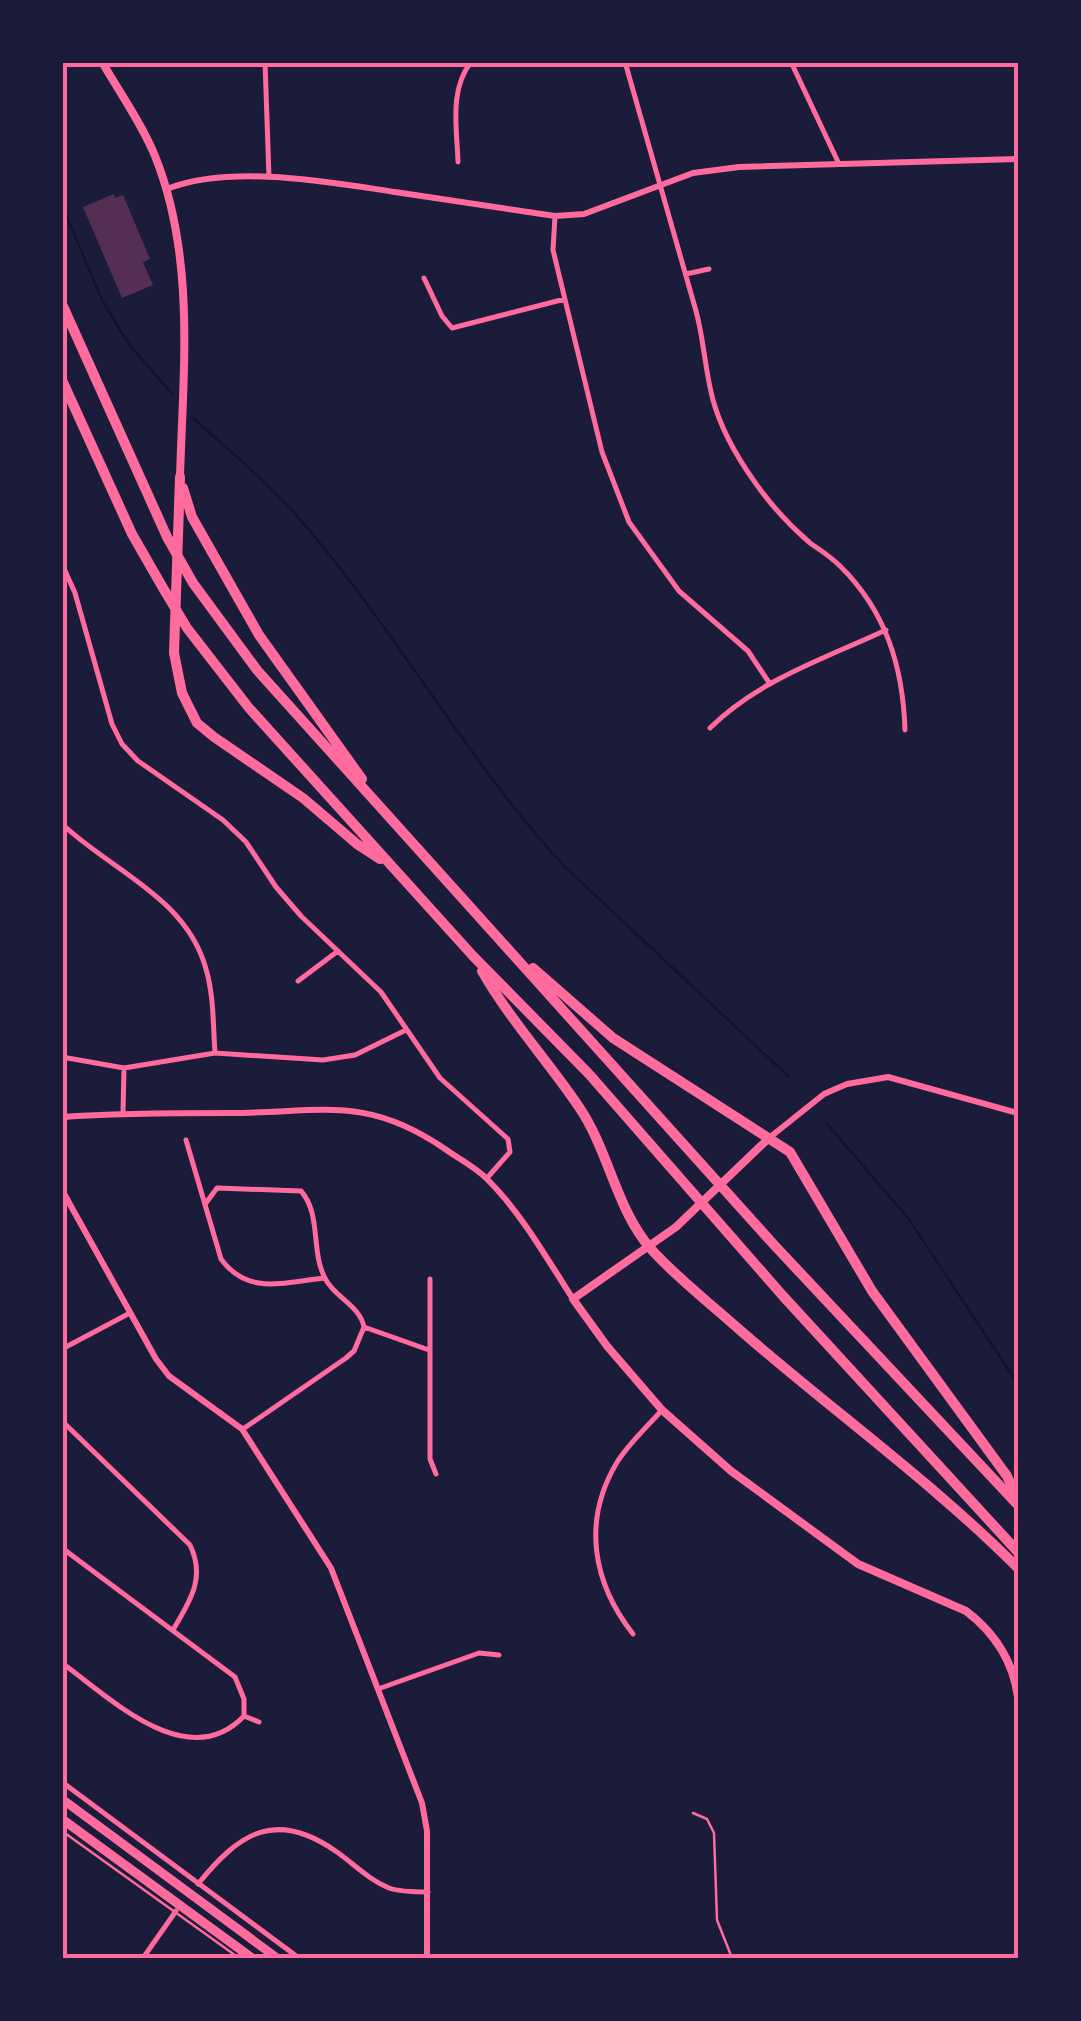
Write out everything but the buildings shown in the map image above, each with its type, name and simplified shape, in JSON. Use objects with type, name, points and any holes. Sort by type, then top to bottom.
[{"type":"highway","points":[[62,304],[166,537],[192,584],[257,670],[776,1247],[1018,1503]]},
{"type":"highway","points":[[62,380],[132,534],[162,588],[249,708],[473,956],[589,1074],[783,1296],[1018,1552]]},
{"type":"highway","points":[[180,477],[192,517],[259,634],[381,806]]},
{"type":"highway","points":[[180,477],[174,654],[182,693],[198,722],[214,737],[304,798],[356,844],[394,868]]},
{"type":"highway","points":[[498,936],[613,1038],[790,1152],[872,1291],[1007,1476],[1018,1503]]},
{"type":"highway","points":[[473,956],[519,1030],[579,1107],[626,1208],[650,1248],[836,1413],[926,1482],[1018,1568]]},
{"type":"main road","points":[[102,62],[154,153],[172,207],[183,282],[180,477]]},
{"type":"main road","points":[[768,1138],[676,1227],[573,1299],[662,1410],[731,1470],[858,1564],[966,1611],[1001,1647],[1016,1680],[1018,1697]]},
{"type":"main road","points":[[62,1799],[277,1958]]},
{"type":"main road","points":[[62,1819],[252,1958]]},
{"type":"street","points":[[265,62],[268,177]]},
{"type":"street","points":[[458,162],[456,101],[459,83],[471,62]]},
{"type":"street","points":[[625,62],[686,274],[714,402],[736,452],[780,513],[838,563],[863,592],[886,630],[902,682],[905,730]]},
{"type":"street","points":[[791,62],[839,164]]},
{"type":"street","points":[[1015,62],[1018,71]]},
{"type":"street","points":[[167,189],[188,181],[268,177],[316,180],[555,216],[584,214],[660,184],[739,167],[1018,160]]},
{"type":"street","points":[[555,216],[553,250],[602,452],[629,522],[679,590],[748,650],[770,684]]},
{"type":"street","points":[[686,274],[710,269]]},
{"type":"street","points":[[424,278],[452,328],[565,299]]},
{"type":"street","points":[[62,564],[76,593],[112,724],[122,744],[138,761],[223,820],[246,842],[276,887],[381,992],[453,1093],[508,1139],[510,1152],[487,1178]]},
{"type":"street","points":[[710,728],[732,706],[770,684],[886,630]]},
{"type":"street","points":[[62,824],[162,900],[189,930],[205,964],[211,990],[215,1054]]},
{"type":"street","points":[[298,981],[338,951]]},
{"type":"street","points":[[62,1056],[124,1068],[215,1054],[339,1058],[374,1048],[406,1030]]},
{"type":"street","points":[[124,1068],[124,1112]]},
{"type":"street","points":[[768,1138],[824,1094],[847,1084],[888,1076],[1018,1113]]},
{"type":"street","points":[[62,1117],[320,1108],[376,1114],[427,1137],[487,1178],[522,1221],[573,1299]]},
{"type":"street","points":[[186,1140],[221,1259],[230,1271],[247,1282],[324,1278]]},
{"type":"street","points":[[206,1203],[216,1188],[301,1191],[311,1202],[318,1261],[324,1278],[363,1318],[364,1328],[354,1352],[242,1430]]},
{"type":"street","points":[[62,1190],[156,1359],[170,1376],[242,1430],[338,1582],[420,1794],[427,1831],[428,1958]]},
{"type":"street","points":[[430,1279],[430,1459],[436,1474]]},
{"type":"street","points":[[62,1350],[130,1313]]},
{"type":"street","points":[[364,1328],[429,1350]]},
{"type":"street","points":[[633,1634],[616,1613],[601,1580],[594,1538],[598,1508],[618,1461],[662,1410]]},
{"type":"street","points":[[62,1421],[190,1545],[196,1560],[196,1587],[173,1630]]},
{"type":"street","points":[[62,1548],[235,1677],[242,1691],[244,1716]]},
{"type":"street","points":[[377,1689],[480,1652],[499,1655]]},
{"type":"street","points":[[62,1664],[151,1728],[179,1736],[220,1733],[244,1716]]},
{"type":"street","points":[[244,1716],[259,1722]]},
{"type":"street","points":[[62,1782],[299,1958]]},
{"type":"street","points":[[198,1884],[231,1846],[257,1833],[277,1830],[314,1838],[393,1890],[428,1892]]},
{"type":"street","points":[[143,1958],[176,1912]]},
{"type":"lane","points":[[693,1814],[712,1826],[717,1920],[732,1958]]},
{"type":"lane","points":[[62,1831],[238,1958]]},
{"type":"waterway","points":[[62,205],[102,300],[128,343],[172,394]]},
{"type":"waterway","points":[[193,418],[278,495],[326,550],[492,779],[564,866],[788,1076]]},
{"type":"waterway","points":[[827,1124],[908,1218],[1018,1384]]}]
